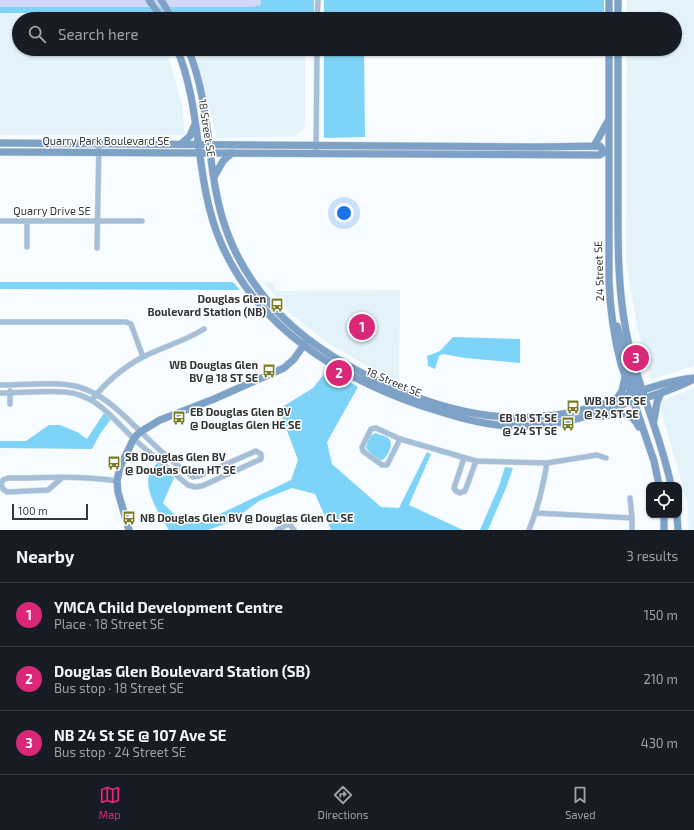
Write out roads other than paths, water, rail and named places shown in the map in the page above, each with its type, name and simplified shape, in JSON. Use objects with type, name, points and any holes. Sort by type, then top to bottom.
[{"type":"main road","points":[[149,0],[157,12]]},
{"type":"main road","points":[[161,0],[169,12]]},
{"type":"main road","points":[[609,0],[609,12]]},
{"type":"main road","points":[[618,0],[618,12]]},
{"type":"main road","name":"18 Street SE","points":[[179,56],[188,80],[196,120],[210,213],[215,229],[228,258],[243,284],[262,308],[303,345],[345,372],[373,386],[420,405],[472,421],[499,425],[544,425],[592,415],[636,394]]},
{"type":"main road","name":"18 Street SE","points":[[191,56],[198,74],[218,202],[227,231],[245,270],[273,307],[308,339],[347,365],[388,385],[425,400],[480,414],[505,417],[556,415],[596,407],[636,394],[645,398],[694,379]]},
{"type":"main road","name":"24 Street SE","points":[[609,56],[609,119],[607,152],[610,287],[617,349],[625,376],[636,394],[645,398],[654,423],[670,482]]},
{"type":"main road","name":"24 Street SE","points":[[618,56],[619,277],[636,394],[658,482]]},
{"type":"main road","points":[[594,146],[609,119]]},
{"type":"main road","points":[[181,144],[192,132],[196,120]]},
{"type":"main road","name":"Quarry Park Boulevard SE","points":[[0,143],[199,144],[210,149]]},
{"type":"main road","points":[[315,146],[600,146],[607,152],[600,155],[316,154],[232,153],[210,149],[315,146]]},
{"type":"main road","points":[[434,146],[434,154]]},
{"type":"main road","name":"Quarry Park Boulevard SE","points":[[0,152],[98,151],[200,153],[210,149]]},
{"type":"main road","points":[[214,177],[223,161],[232,153]]},
{"type":"main road","points":[[612,314],[617,324],[636,394],[677,380],[694,379]]},
{"type":"main road","points":[[129,530],[118,492],[117,481],[120,467],[134,438],[140,432],[160,420],[214,399],[284,368],[294,359],[308,339]]},
{"type":"main road","points":[[615,400],[622,391],[625,376]]},
{"type":"main road","points":[[654,423],[654,410],[661,393]]},
{"type":"main road","points":[[592,415],[599,416],[619,413],[631,415],[648,443]]},
{"type":"main road","points":[[664,518],[664,530]]},
{"type":"main road","points":[[677,518],[678,530]]},
{"type":"street","points":[[318,0],[318,12]]},
{"type":"street","points":[[316,154],[317,56]]},
{"type":"street","name":"Quarry Drive SE","points":[[0,221],[98,221],[99,143]]},
{"type":"street","points":[[27,221],[28,247]]},
{"type":"street","points":[[97,248],[98,221],[142,221]]},
{"type":"street","points":[[0,322],[126,322],[131,324],[143,357]]},
{"type":"street","points":[[92,400],[102,386],[119,372],[143,357],[194,336],[204,329]]},
{"type":"street","points":[[0,385],[64,385],[78,387],[97,394],[113,405],[140,432],[193,477]]},
{"type":"street","points":[[10,385],[10,404]]},
{"type":"street","points":[[0,393],[65,392],[92,400],[107,411],[134,438],[188,485],[195,487],[202,486],[261,459],[261,454],[256,451],[199,476],[193,477],[188,485]]},
{"type":"street","points":[[400,439],[388,465],[382,465],[363,451],[362,447],[370,429],[376,428],[400,439],[476,461],[547,463],[597,456],[606,458]]},
{"type":"street","points":[[464,458],[454,488],[460,493],[465,491],[476,461]]},
{"type":"street","points":[[226,463],[231,472]]},
{"type":"street","points":[[529,530],[542,493],[547,463]]},
{"type":"street","points":[[62,478],[48,490],[7,492],[3,489],[1,484],[3,480],[8,478],[62,478],[103,479],[117,481]]},
{"type":"street","points":[[630,498],[632,530]]},
{"type":"street","points":[[536,513],[632,518]]},
{"type":"street","points":[[279,529],[290,524],[294,530]]},
{"type":"place","name":"Douglas Glen Boulevard Station (NB)","points":[[277,305]]},
{"type":"place","name":"YMCA Child Development Centre","points":[[362,327]]},
{"type":"place","name":"NB 24 St SE @ 107 Ave SE","points":[[636,358]]},
{"type":"place","name":"WB Douglas Glen BV @ 18 ST SE","points":[[269,371]]},
{"type":"place","name":"Douglas Glen Boulevard Station (SB)","points":[[339,373]]},
{"type":"place","name":"WB 18 ST SE @ 24 ST SE","points":[[573,407]]},
{"type":"place","name":"EB Douglas Glen BV @ Douglas Glen HE SE","points":[[179,418]]},
{"type":"place","name":"EB 18 ST SE @ 24 ST SE","points":[[568,424]]},
{"type":"place","name":"SB Douglas Glen BV @ Douglas Glen HT SE","points":[[114,463]]},
{"type":"place","name":"NB Douglas Glen BV @ Douglas Glen CL SE","points":[[129,518]]}]
